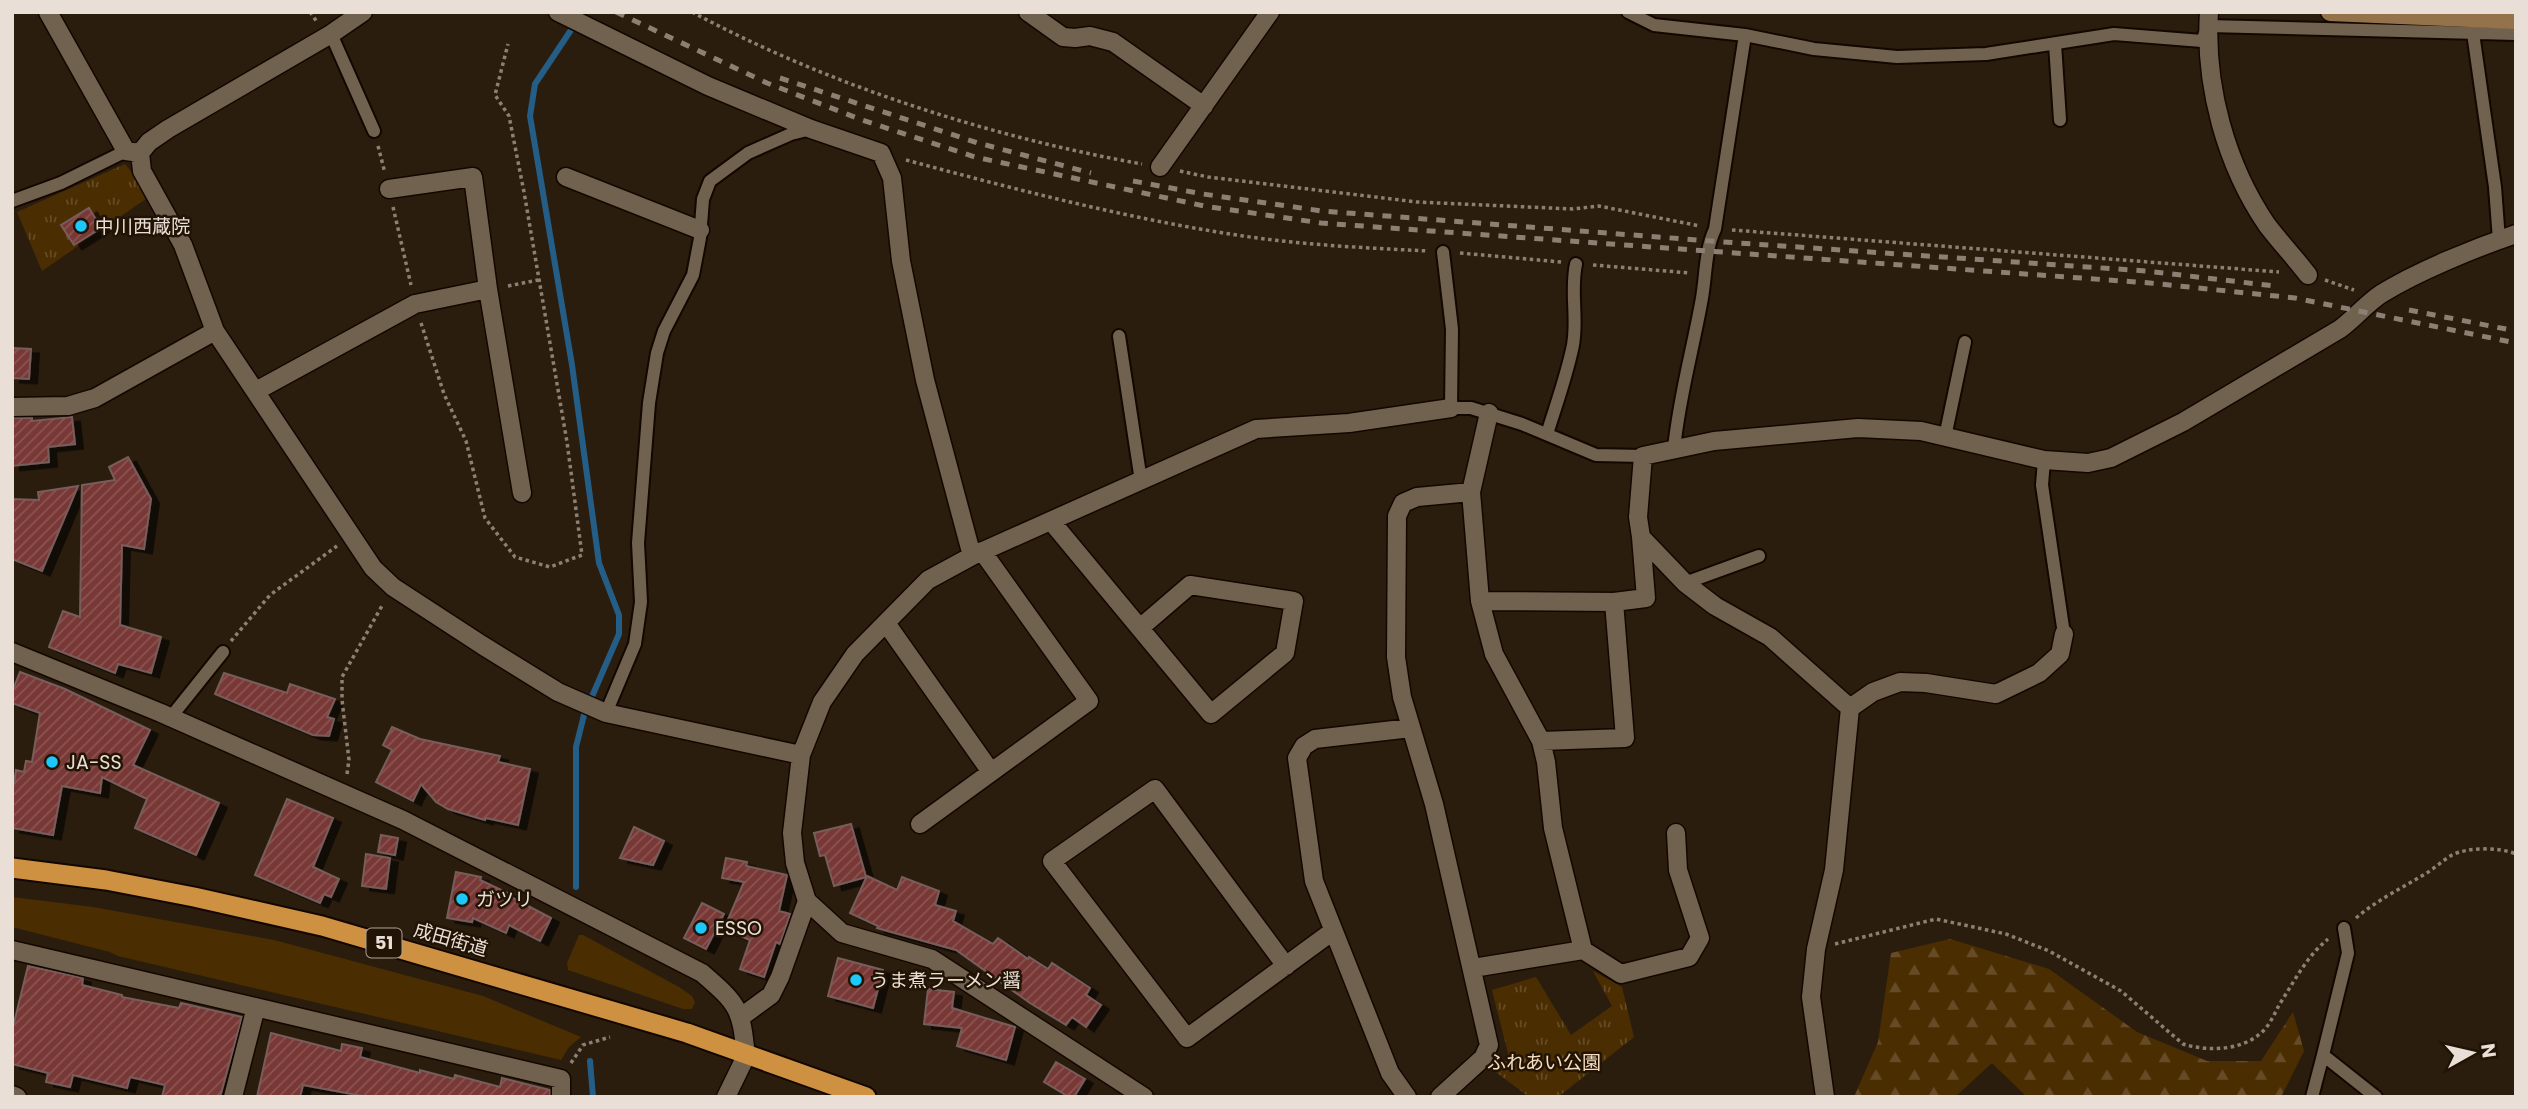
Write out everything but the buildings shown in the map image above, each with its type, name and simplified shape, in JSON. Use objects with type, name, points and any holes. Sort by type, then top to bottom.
[{"type":"highway","name":"成田街道","points":[[12,868],[106,880],[182,894],[322,926],[687,1032],[746,1056],[866,1097]]},
{"type":"main road","points":[[2330,12],[2516,20]]},
{"type":"street","points":[[48,12],[133,152],[183,245],[215,331],[373,568],[393,587],[482,645],[576,701],[606,713],[801,754]]},
{"type":"street","points":[[133,152],[331,34],[363,12]]},
{"type":"street","points":[[1028,12],[1063,37],[1090,36],[1114,42],[1204,106]]},
{"type":"street","points":[[1160,167],[1270,12]]},
{"type":"street","points":[[561,14],[708,86],[811,129],[881,153],[892,178],[901,261],[925,380],[977,554],[1090,701],[920,824]]},
{"type":"street","points":[[2208,19],[2216,103],[2221,126],[2235,163],[2268,225],[2308,275]]},
{"type":"street","points":[[389,189],[473,177],[488,289],[522,493]]},
{"type":"street","points":[[566,177],[701,230]]},
{"type":"street","points":[[1480,601],[1614,602],[1646,598],[1638,517],[1643,456],[1714,441],[1858,428],[1921,431],[2044,460],[2088,463],[2111,458],[2183,422],[2340,329],[2380,295],[2400,283],[2507,237]]},
{"type":"street","points":[[256,391],[415,304],[488,289]]},
{"type":"street","points":[[12,407],[68,406],[95,398],[215,331]]},
{"type":"street","points":[[1144,1097],[932,958],[842,933],[807,901],[794,863],[792,833],[801,754],[822,702],[855,654],[928,580],[977,554],[1256,429],[1349,424],[1451,408]]},
{"type":"street","points":[[1489,414],[1471,492],[1480,601],[1494,654],[1541,741],[1553,828],[1583,950]]},
{"type":"street","points":[[1440,1097],[1483,1058],[1489,1045],[1434,804],[1402,697],[1396,657],[1397,516],[1404,503],[1417,497],[1471,492]]},
{"type":"street","points":[[1051,520],[1140,628],[1211,714],[1285,653],[1294,601],[1191,585],[1140,628]]},
{"type":"street","points":[[1641,537],[1685,583],[1715,606],[1770,637],[1850,708]]},
{"type":"street","points":[[1541,741],[1625,738],[1614,602]]},
{"type":"street","points":[[886,623],[991,772]]},
{"type":"street","points":[[1825,1097],[1811,997],[1816,949],[1833,870],[1850,708],[1873,692],[1900,682],[1926,683],[1996,694],[2039,673],[2060,653],[2064,634]]},
{"type":"street","points":[[12,653],[171,718],[403,820],[702,974],[728,995],[741,1017],[746,1056],[726,1097]]},
{"type":"street","points":[[1406,1097],[1390,1073],[1314,880],[1297,758],[1304,746],[1315,739],[1411,728]]},
{"type":"street","points":[[1286,966],[1155,789],[1052,861],[1186,1038],[1286,966],[1333,931]]},
{"type":"street","points":[[1473,968],[1583,950],[1621,974],[1689,957],[1700,938],[1678,870],[1676,833]]},
{"type":"street","points":[[741,1017],[771,995],[807,901]]},
{"type":"street","points":[[12,950],[256,1007],[561,1088]]},
{"type":"street","points":[[233,1097],[256,1007]]},
{"type":"street","points":[[12,1095],[18,1097]]},
{"type":"lane","points":[[1628,12],[1654,25],[1745,34],[1814,49],[1898,57],[1986,54],[2114,34],[2202,41],[2208,19],[2516,34]]},
{"type":"lane","points":[[2473,33],[2495,187],[2507,237]]},
{"type":"lane","points":[[331,34],[373,131]]},
{"type":"lane","points":[[1674,449],[1681,391],[1706,274],[1710,241],[1715,229],[1745,34]]},
{"type":"lane","points":[[2055,44],[2060,120]]},
{"type":"lane","points":[[606,713],[635,644],[641,603],[638,543],[649,403],[657,353],[664,331],[693,275],[703,199],[710,181],[748,153],[791,134],[811,129]]},
{"type":"lane","points":[[12,201],[133,152]]},
{"type":"lane","points":[[1443,252],[1452,328],[1451,408],[1471,408],[1596,454],[1643,456]]},
{"type":"lane","points":[[1547,434],[1573,346],[1575,328],[1572,283],[1576,264]]},
{"type":"lane","points":[[1119,336],[1141,481]]},
{"type":"lane","points":[[1945,437],[1965,342]]},
{"type":"lane","points":[[2044,460],[2042,485],[2064,634]]},
{"type":"lane","points":[[1685,583],[1759,556]]},
{"type":"lane","points":[[171,718],[223,652]]},
{"type":"lane","points":[[2312,1097],[2348,953],[2344,928]]},
{"type":"lane","points":[[2323,1055],[2376,1097]]},
{"type":"path","points":[[692,12],[730,33],[900,102],[1070,151],[1208,177],[1417,202],[1573,209],[1599,206],[1715,229],[2308,275],[2357,291],[2380,295]]},
{"type":"path","points":[[373,131],[415,304]]},
{"type":"path","points":[[881,153],[1065,202],[1244,236],[1706,274]]},
{"type":"path","points":[[488,289],[538,281]]},
{"type":"path","points":[[223,652],[270,594],[350,537]]},
{"type":"path","points":[[344,794],[349,760],[342,677],[393,587]]},
{"type":"path","points":[[1816,949],[1936,919],[1960,922],[2006,934],[2049,950],[2121,991],[2183,1044],[2215,1049],[2235,1046],[2265,1029],[2305,963],[2320,946],[2368,908],[2451,856],[2467,851],[2507,850],[2516,854]]},
{"type":"path","points":[[561,1088],[583,1045],[610,1037]]},
{"type":"green space","points":[[125,164],[150,196],[42,271],[17,212]]},
{"type":"green space","points":[[12,897],[93,907],[274,940],[483,996],[581,1037],[569,1047],[561,1060],[118,956],[12,927]]},
{"type":"green space","points":[[579,935],[679,987],[692,996],[695,1002],[692,1009],[683,1009],[568,970],[567,963]]},
{"type":"green space","points":[[1950,939],[2049,969],[2137,1032],[2207,1061],[2261,1061],[2293,1012],[2304,1051],[2281,1097],[2027,1097],[1992,1063],[1955,1097],[1854,1097],[1878,1042],[1891,953]]},
{"type":"green space","name":"ふれあい公園","points":[[1593,971],[1622,987],[1634,1037],[1558,1097],[1529,1097],[1496,1072],[1509,1057],[1492,990],[1536,977],[1571,1035],[1612,1006]]},
{"type":"waterway","points":[[576,887],[576,747],[584,715],[619,634],[619,615],[599,563],[572,365],[530,116],[535,84],[583,12]]},
{"type":"waterway","points":[[590,1061],[593,1097]]},
{"type":"railway","points":[[616,12],[767,83],[862,120],[975,157],[1204,206],[1321,223],[2150,283],[2295,298],[2516,343]]},
{"type":"railway","points":[[780,78],[978,143],[1091,173]]},
{"type":"railway","points":[[1133,181],[1322,211],[2146,271],[2275,286]]},
{"type":"railway","points":[[2409,310],[2516,331]]},
{"type":"place","name":"中川西蔵院","points":[[81,226]]},
{"type":"place","name":"JA-SS","points":[[52,762]]},
{"type":"place","name":"ガツリ","points":[[462,899]]},
{"type":"place","name":"ESSO","points":[[701,928]]},
{"type":"place","name":"うま煮ラーメン醤","points":[[856,980]]}]
